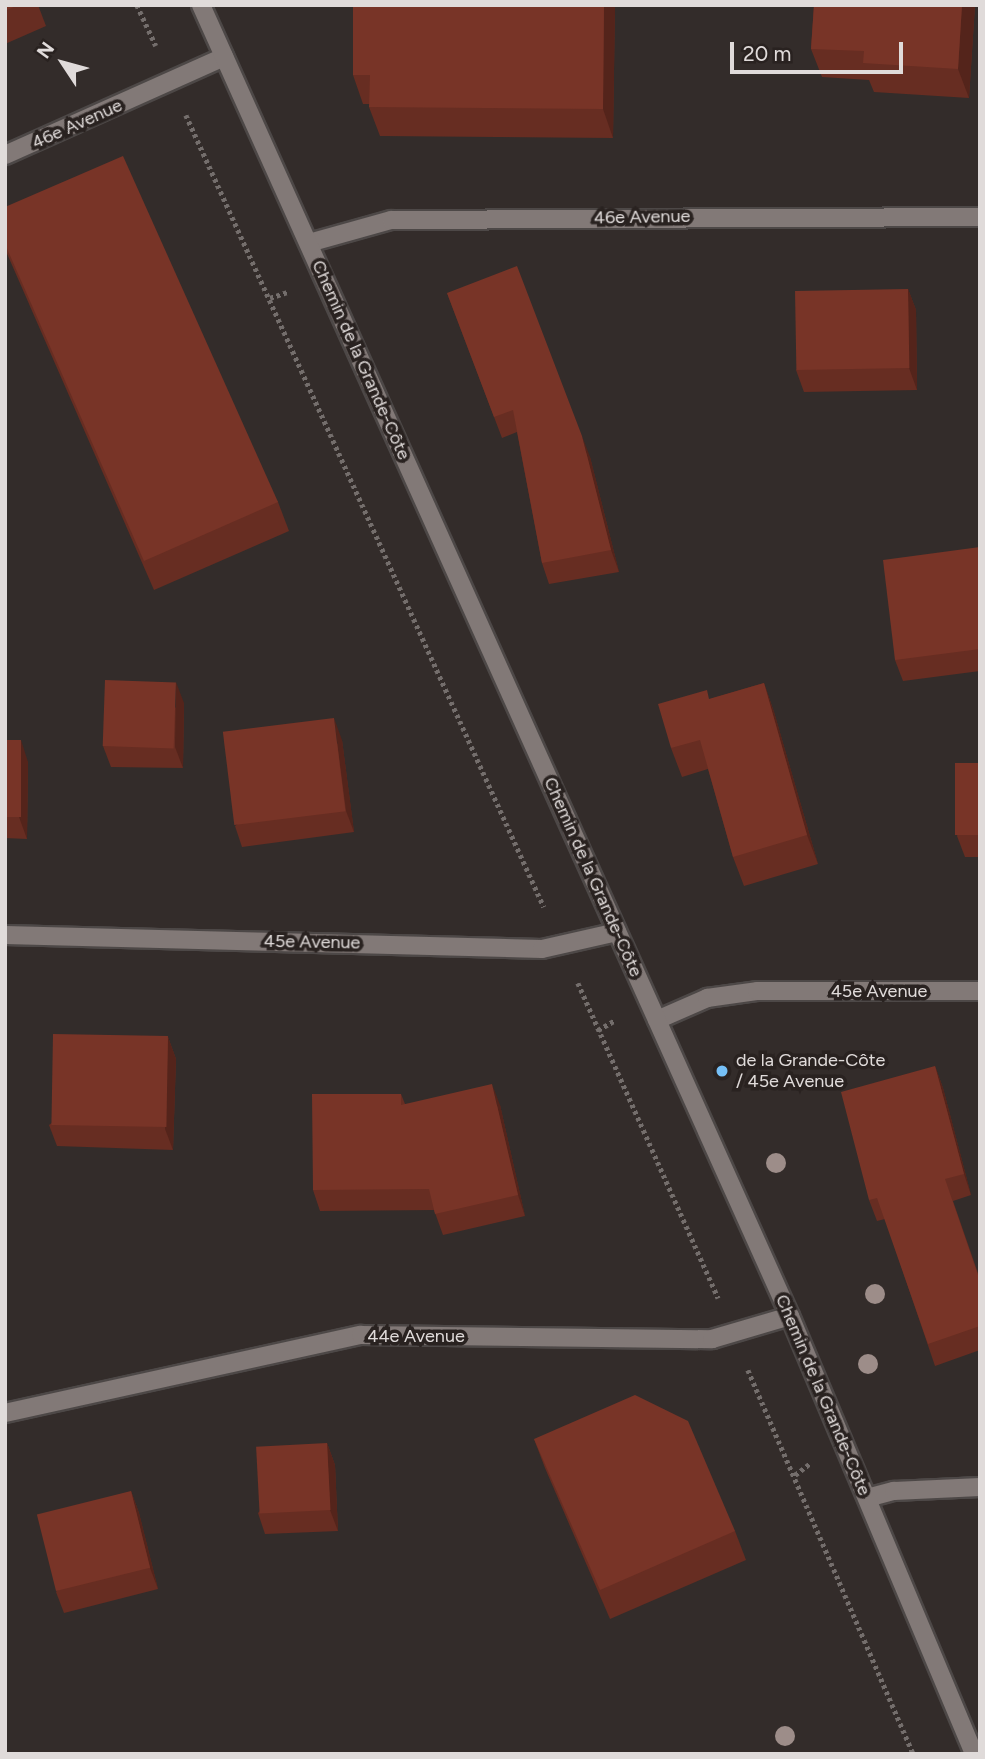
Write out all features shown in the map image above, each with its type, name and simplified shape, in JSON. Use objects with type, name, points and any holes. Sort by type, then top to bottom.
[{"type":"street","name":"Chemin de la Grande-Côte","points":[[201,5],[790,1316],[974,1754]]},
{"type":"street","name":"46e Avenue","points":[[5,155],[224,57]]},
{"type":"street","name":"46e Avenue","points":[[309,243],[391,220],[980,217]]},
{"type":"street","name":"45e Avenue","points":[[5,935],[541,949],[617,932]]},
{"type":"street","name":"45e Avenue","points":[[657,1020],[707,998],[757,991],[980,991]]},
{"type":"street","name":"44e Avenue","points":[[5,1413],[360,1335],[712,1339],[790,1316]]},
{"type":"street","points":[[867,1498],[922,1488],[980,1487]]},
{"type":"path","points":[[138,5],[149,31]]},
{"type":"path","points":[[190,123],[537,890]]},
{"type":"path","points":[[578,982],[707,1274]]},
{"type":"path","points":[[750,1374],[913,1754]]},
{"type":"building","points":[[5,5],[18,5],[5,11]]},
{"type":"building","points":[[353,5],[604,5],[603,109],[369,107],[370,75],[353,75]]},
{"type":"building","points":[[814,5],[962,5],[958,69],[863,63],[864,51],[811,49]]},
{"type":"building","points":[[123,156],[278,502],[144,561],[5,244],[5,207]]},
{"type":"building","points":[[517,266],[582,436],[611,550],[542,563],[513,410],[494,417],[447,293]]},
{"type":"building","points":[[908,289],[909,368],[796,370],[795,291]]},
{"type":"building","points":[[980,547],[980,649],[895,660],[883,560]]},
{"type":"building","points":[[105,680],[176,682],[174,748],[103,746]]},
{"type":"building","points":[[764,683],[807,835],[733,857],[700,740],[671,748],[658,704],[707,690],[709,699]]},
{"type":"building","points":[[334,718],[345,811],[234,825],[223,732]]},
{"type":"building","points":[[5,740],[21,740],[21,817],[5,817]]},
{"type":"building","points":[[955,763],[980,763],[980,835],[955,835]]},
{"type":"building","points":[[53,1034],[168,1036],[166,1127],[51,1125]]},
{"type":"building","points":[[935,1066],[964,1174],[945,1179],[980,1281],[980,1326],[928,1344],[877,1198],[869,1200],[841,1092]]},
{"type":"building","points":[[492,1084],[518,1195],[435,1214],[429,1189],[313,1190],[312,1094],[401,1094],[401,1105]]},
{"type":"building","points":[[635,1395],[688,1421],[735,1531],[600,1590],[534,1439]]},
{"type":"building","points":[[327,1443],[331,1510],[260,1514],[256,1447]]},
{"type":"building","points":[[131,1491],[150,1568],[56,1591],[37,1514]]},
{"type":"place","name":"de la Grande-Côte / 45e Avenue","points":[[722,1071]]}]
